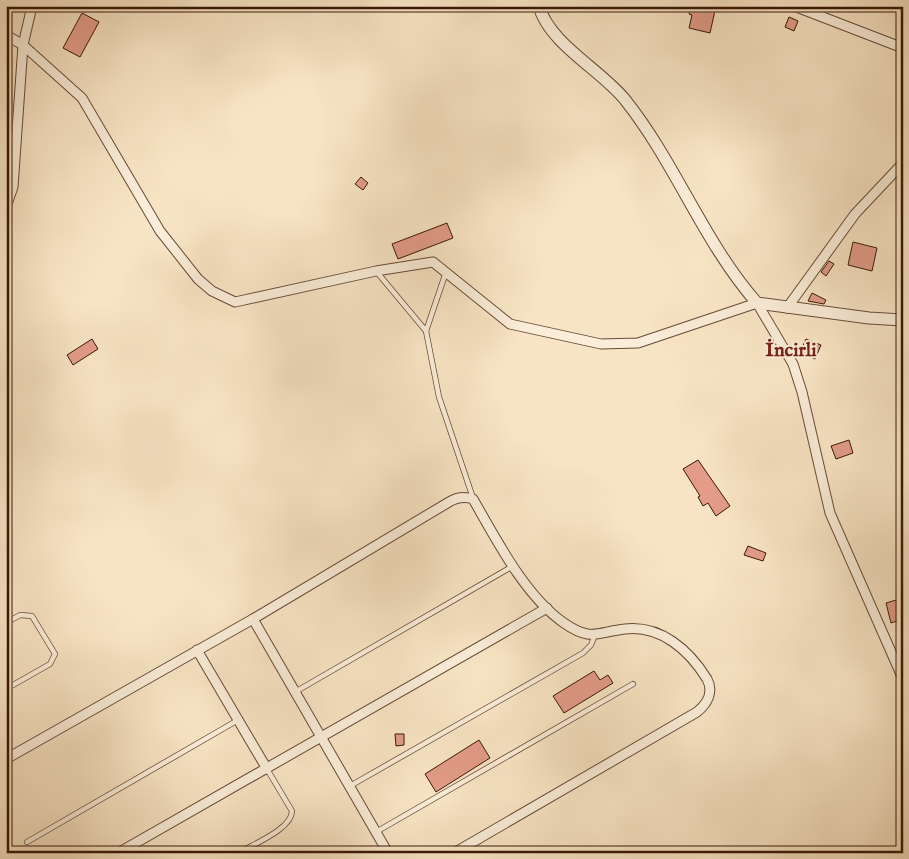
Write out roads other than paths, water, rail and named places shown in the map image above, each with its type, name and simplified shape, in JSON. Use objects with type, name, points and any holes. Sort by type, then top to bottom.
[{"type":"street","points":[[6,207],[13,187],[23,45],[32,6]]},
{"type":"street","points":[[539,6],[541,13],[556,34],[625,100],[667,161],[737,280],[757,303],[793,364],[802,392],[830,512],[902,674]]},
{"type":"street","points":[[794,6],[903,48]]},
{"type":"street","points":[[6,35],[23,45],[82,98],[160,231],[198,279],[212,291],[236,302],[376,271],[433,262],[510,324],[602,344],[638,343],[757,303],[903,320]]},
{"type":"street","points":[[787,308],[855,214],[903,163]]},
{"type":"street","points":[[6,759],[253,619],[456,498],[473,499],[512,566],[547,608],[566,624],[586,634],[595,635],[634,628],[647,630],[669,639],[680,645],[697,663],[710,684],[708,700],[697,712],[454,853]]},
{"type":"street","points":[[118,853],[547,608]]},
{"type":"street","points":[[253,619],[388,853]]},
{"type":"street","points":[[197,650],[267,769]]},
{"type":"lane","points":[[376,271],[426,331],[439,397],[473,499]]},
{"type":"lane","points":[[426,331],[446,272]]},
{"type":"lane","points":[[295,692],[512,566]]},
{"type":"lane","points":[[6,624],[20,615],[32,616],[54,654],[50,664],[6,689]]},
{"type":"lane","points":[[350,786],[583,654],[591,645],[595,635]]},
{"type":"lane","points":[[376,832],[633,684]]},
{"type":"lane","points":[[27,842],[238,720]]},
{"type":"lane","points":[[239,853],[285,826],[291,819],[292,811],[267,769]]},
{"type":"district","name":"İncirli","points":[[791,349]]}]
